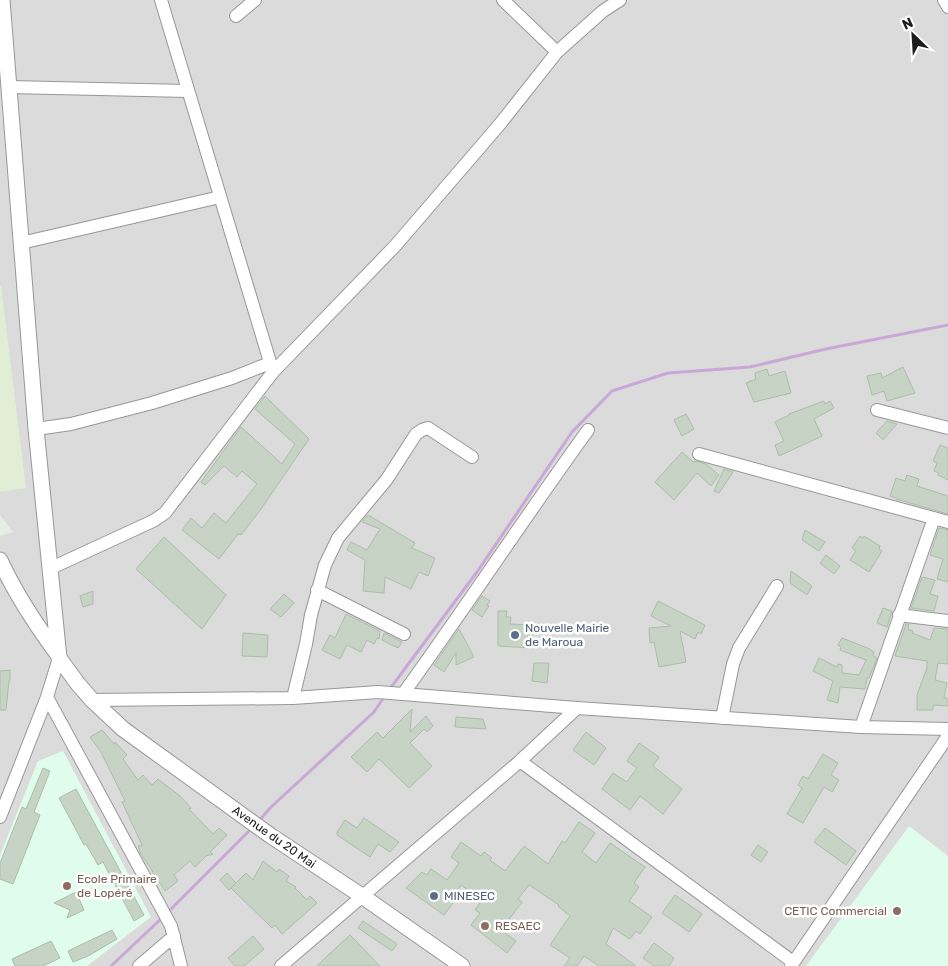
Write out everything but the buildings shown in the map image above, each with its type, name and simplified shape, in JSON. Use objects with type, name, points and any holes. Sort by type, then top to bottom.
[{"type":"street","points":[[0,817],[47,697],[59,658],[36,429],[21,243],[5,110],[9,87],[3,0]]},
{"type":"street","points":[[160,0],[272,368]]},
{"type":"street","points":[[236,16],[255,0]]},
{"type":"street","points":[[503,0],[557,52]]},
{"type":"street","points":[[49,569],[153,521],[165,513],[272,368],[395,246],[500,124],[557,52],[603,12],[620,0]]},
{"type":"street","points":[[944,0],[948,7]]},
{"type":"street","points":[[9,87],[188,92]]},
{"type":"street","points":[[21,243],[220,197]]},
{"type":"street","points":[[36,429],[71,424],[152,403],[232,378],[272,368]]},
{"type":"street","points":[[877,410],[948,428]]},
{"type":"street","points":[[293,698],[317,590],[325,565],[338,538],[387,479],[416,434],[422,430],[428,428],[472,457]]},
{"type":"street","points":[[400,694],[466,606],[526,516],[588,430]]},
{"type":"street","points":[[699,454],[948,522]]},
{"type":"street","points":[[861,727],[934,518]]},
{"type":"street","name":"Avenue du 20 Mai","points":[[0,560],[28,614],[78,684],[92,700],[124,729],[270,836],[362,896],[462,966]]},
{"type":"street","points":[[722,718],[733,664],[739,648],[777,586]]},
{"type":"street","points":[[317,590],[404,634]]},
{"type":"street","points":[[899,615],[948,621]]},
{"type":"street","points":[[92,700],[293,698],[378,692],[722,718],[861,727],[948,729]]},
{"type":"street","points":[[47,697],[161,906],[172,931],[181,966]]},
{"type":"street","points":[[281,966],[520,760],[577,708]]},
{"type":"street","points":[[520,760],[792,964],[948,736]]},
{"type":"street","points":[[139,966],[172,931]]},
{"type":"shaded area","points":[[0,0],[948,0],[948,966],[0,966],[0,536],[13,532],[0,515]]},
{"type":"shaded area","points":[[0,286],[26,488],[0,492]]},
{"type":"shaded area","name":"Ecole Primaire de Lopéré","points":[[63,751],[151,917],[87,966],[0,966],[0,855],[38,761]]},
{"type":"shaded area","name":"CETIC Commercial","points":[[909,826],[948,856],[948,966],[806,966]]},
{"type":"waterway","points":[[389,690],[477,572],[572,432],[612,391],[668,373],[750,367],[826,349],[948,325]]},
{"type":"waterway","points":[[259,821],[270,808],[374,712],[384,697]]},
{"type":"waterway","points":[[167,913],[253,827]]},
{"type":"waterway","points":[[111,966],[163,917]]},
{"type":"place","name":"Nouvelle Mairie de Maroua","points":[[515,635]]},
{"type":"place","name":"Ecole Primaire de Lopéré","points":[[67,886]]},
{"type":"place","name":"MINESEC","points":[[434,896]]},
{"type":"place","name":"CETIC Commercial","points":[[897,911]]},
{"type":"place","name":"RESAEC","points":[[485,926]]}]
